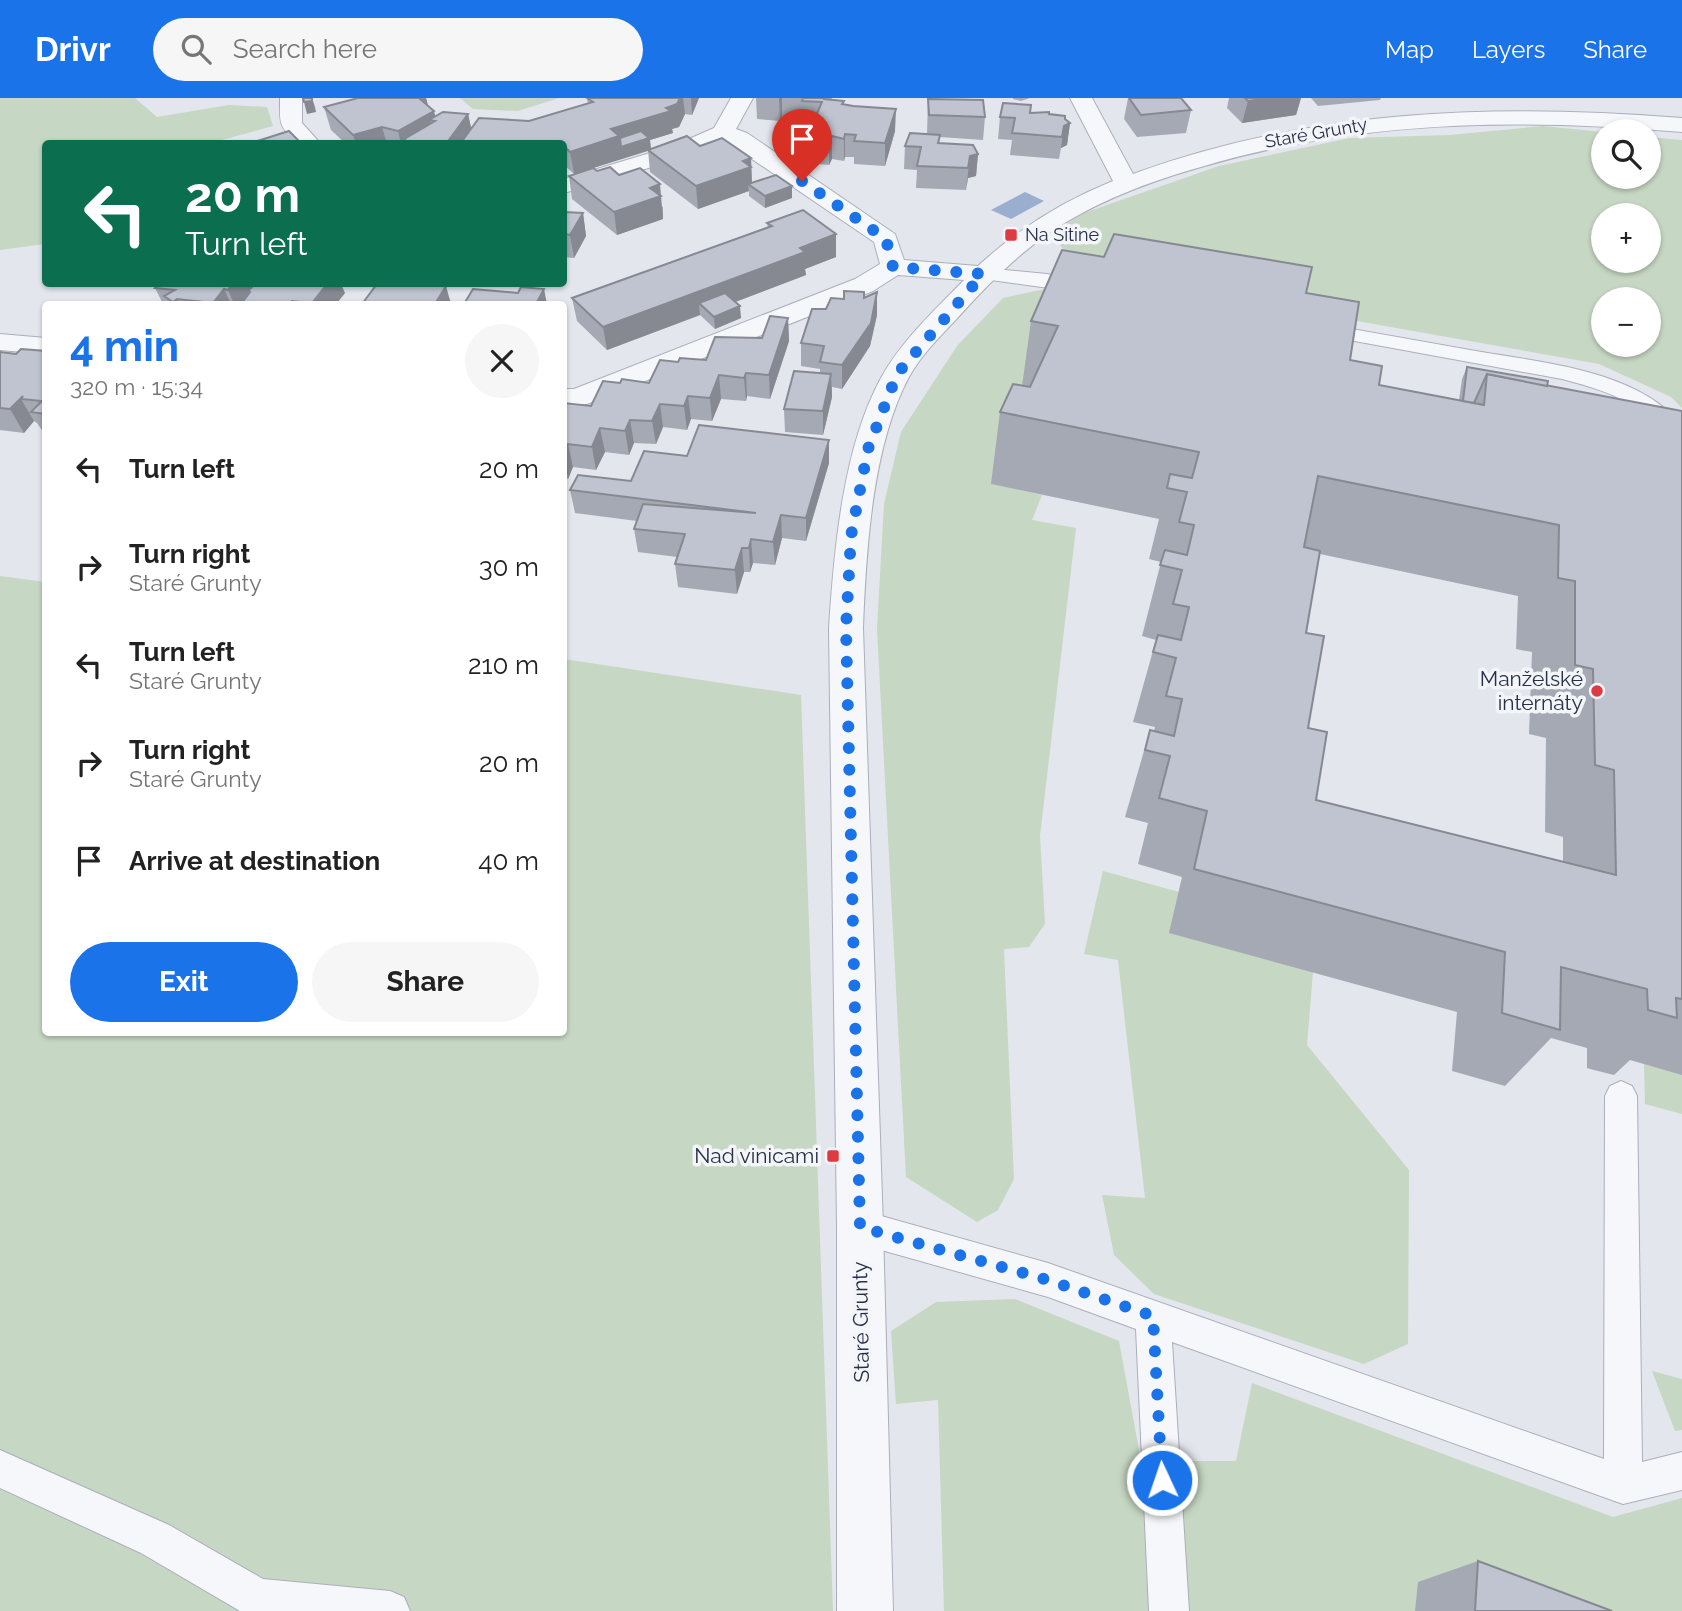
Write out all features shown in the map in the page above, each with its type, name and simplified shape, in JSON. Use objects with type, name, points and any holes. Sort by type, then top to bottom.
[{"type":"street","points":[[291,98],[291,124],[306,140]]},
{"type":"street","points":[[567,185],[681,151],[723,132],[742,98]]},
{"type":"street","points":[[1081,98],[1126,183]]},
{"type":"street","name":"Staré Grunty","points":[[865,1611],[860,1227],[846,628],[851,536],[868,449],[897,374],[983,274],[1027,237],[1079,206],[1126,183],[1270,139],[1368,123],[1503,116],[1586,118],[1679,114]]},
{"type":"street","points":[[723,132],[739,138],[886,239],[893,267]]},
{"type":"street","points":[[567,397],[577,398],[864,285],[893,267],[983,274]]},
{"type":"street","points":[[0,342],[42,346]]},
{"type":"lane","points":[[983,274],[1047,280],[1107,291]]},
{"type":"lane","points":[[1298,325],[1601,382],[1650,407],[1671,423],[1682,442]]},
{"type":"lane","points":[[1657,440],[1682,442]]},
{"type":"lane","points":[[1621,1096],[1623,1485]]},
{"type":"lane","points":[[860,1227],[1048,1280],[1623,1485],[1682,1471]]},
{"type":"lane","points":[[1153,1316],[1169,1611]]},
{"type":"lane","points":[[0,1469],[155,1539],[258,1599],[390,1611]]},
{"type":"green space","points":[[0,98],[135,98],[157,117],[229,105],[267,107],[273,126],[222,140],[42,140],[42,244],[0,250]]},
{"type":"green space","points":[[460,98],[559,98],[518,111],[473,109]]},
{"type":"green space","points":[[1543,126],[1591,131],[1591,189],[1661,189],[1661,138],[1682,140],[1682,408],[1671,397],[1599,364],[1077,271],[1053,233],[1084,213],[1219,166],[1350,138],[1450,135]]},
{"type":"green space","points":[[1045,289],[1102,299],[992,484],[1042,495],[1032,520],[1076,528],[1040,836],[1045,924],[1029,947],[1004,949],[1014,1179],[998,1210],[977,1222],[906,1177],[877,629],[884,504],[901,432],[957,346],[1003,298]]},
{"type":"green space","points":[[0,576],[42,582],[42,1036],[567,1036],[567,659],[801,695],[833,1611],[0,1611]]},
{"type":"green space","points":[[1103,871],[1179,892],[1170,933],[1313,972],[1307,1045],[1409,1170],[1408,1344],[1364,1364],[1154,1294],[1114,1255],[1102,1195],[1145,1198],[1118,960],[1084,954]]},
{"type":"green space","points":[[1644,1064],[1682,1074],[1682,1114],[1645,1104]]},
{"type":"green space","points":[[1015,1299],[1119,1341],[1141,1461],[1236,1461],[1252,1383],[1613,1517],[1682,1498],[1682,1611],[944,1611],[938,1400],[896,1404],[891,1331],[936,1302]]},
{"type":"green space","points":[[1652,1371],[1682,1379],[1682,1430],[1675,1431]]},
{"type":"water","points":[[1025,192],[1044,201],[1011,219],[991,210]]},
{"type":"building","points":[[358,98],[423,98],[420,99],[434,111],[398,131],[382,127],[353,135],[324,107]]},
{"type":"building","points":[[587,98],[680,98],[677,104],[666,108],[671,111],[611,129],[619,136],[570,152],[567,149],[567,140],[463,140],[479,118],[529,121],[593,102]]},
{"type":"building","points":[[803,98],[824,98],[844,101],[842,104],[853,106],[896,109],[885,143],[854,141],[856,135],[845,134],[844,139],[832,136],[829,142],[805,141],[822,102],[802,101]]},
{"type":"building","points":[[1129,98],[1181,98],[1191,110],[1141,115]]},
{"type":"building","points":[[1245,98],[1269,98],[1248,101]]},
{"type":"building","points":[[928,99],[983,100],[985,117],[929,115]]},
{"type":"building","points":[[1003,103],[1031,105],[1030,113],[1049,112],[1065,116],[1070,123],[1064,126],[1062,137],[1012,133],[1015,118],[1000,117]]},
{"type":"building","points":[[443,112],[468,114],[449,140],[405,140],[435,121],[429,120]]},
{"type":"building","points":[[289,131],[298,140],[261,140]]},
{"type":"building","points":[[641,131],[649,138],[621,147],[620,138]]},
{"type":"building","points":[[910,133],[940,135],[938,143],[973,145],[978,154],[970,156],[968,168],[917,166],[921,147],[905,146]]},
{"type":"building","points":[[687,136],[700,146],[722,138],[751,158],[743,161],[751,167],[696,186],[648,150]]},
{"type":"building","points":[[610,167],[619,175],[640,168],[660,184],[650,188],[661,196],[614,212],[569,176],[593,168],[597,171]]},
{"type":"building","points":[[776,175],[792,186],[765,196],[748,184]]},
{"type":"building","points":[[803,210],[836,234],[800,248],[805,252],[603,327],[572,298],[772,226],[767,223]]},
{"type":"building","points":[[567,212],[583,213],[570,235],[567,234]]},
{"type":"building","name":"Manželské internáty","points":[[1114,234],[1312,267],[1306,293],[1359,302],[1350,360],[1382,366],[1379,385],[1484,405],[1487,374],[1682,411],[1682,999],[1676,998],[1677,1018],[1648,1010],[1647,989],[1561,967],[1560,1030],[1502,1013],[1505,952],[1194,869],[1207,811],[1159,798],[1170,756],[1145,750],[1150,730],[1174,736],[1182,699],[1166,696],[1176,658],[1153,652],[1158,635],[1181,640],[1189,607],[1173,604],[1182,570],[1160,565],[1165,550],[1187,555],[1194,525],[1179,522],[1187,492],[1167,488],[1170,474],[1192,478],[1199,452],[1000,412],[1013,384],[1030,387],[1058,326],[1031,321],[1062,250],[1104,257]],"holes":[[[1318,476],[1559,525],[1558,578],[1575,581],[1575,665],[1593,669],[1595,765],[1614,770],[1616,875],[1316,800],[1327,732],[1308,728],[1324,636],[1306,633],[1320,551],[1304,547]]]},
{"type":"building","points":[[230,287],[228,290],[224,289],[215,301],[172,301],[164,296],[175,290],[155,288]]},
{"type":"building","points":[[252,287],[325,287],[314,301],[243,301],[250,292],[248,291]]},
{"type":"building","points":[[375,287],[445,287],[437,301],[364,301]]},
{"type":"building","points":[[521,287],[544,289],[538,301],[466,301],[473,289],[518,293]]},
{"type":"building","points":[[844,291],[864,292],[864,298],[877,292],[871,323],[842,365],[820,362],[824,346],[801,343],[812,309],[826,309],[831,298],[844,299]]},
{"type":"building","points":[[725,293],[740,306],[714,317],[699,303]]},
{"type":"building","points":[[770,316],[788,318],[769,375],[746,373],[744,378],[719,375],[710,398],[688,396],[684,406],[660,404],[652,421],[630,420],[625,431],[600,428],[592,447],[568,444],[567,447],[567,403],[591,406],[603,381],[620,383],[622,379],[649,383],[660,360],[706,360],[715,337],[762,338]]},
{"type":"building","points":[[21,349],[42,351],[42,401],[21,399],[23,396],[10,409],[0,408],[0,352],[16,354]]},
{"type":"building","points":[[1467,367],[1548,381],[1547,386],[1487,374],[1474,403],[1463,401]]},
{"type":"building","points":[[794,371],[831,374],[823,411],[784,409]]},
{"type":"building","points":[[42,401],[42,413],[31,412]]},
{"type":"building","points":[[699,425],[829,440],[806,518],[781,515],[773,542],[751,539],[749,548],[742,548],[735,570],[675,564],[685,534],[634,529],[643,504],[756,513],[570,490],[578,475],[631,481],[644,451],[687,456]]},
{"type":"building","points":[[1478,1561],[1612,1611],[1475,1611]]},
{"type":"place","name":"Na Sitine","points":[[1011,235]]},
{"type":"place","name":"Manželské internáty","points":[[1597,691]]},
{"type":"place","name":"Nad vinicami","points":[[833,1156]]},
{"type":"route","points":[[802,181],[886,239],[893,267],[983,274],[897,374],[868,449],[851,536],[846,628],[860,1227],[1048,1280],[1153,1316],[1162,1480]]}]
